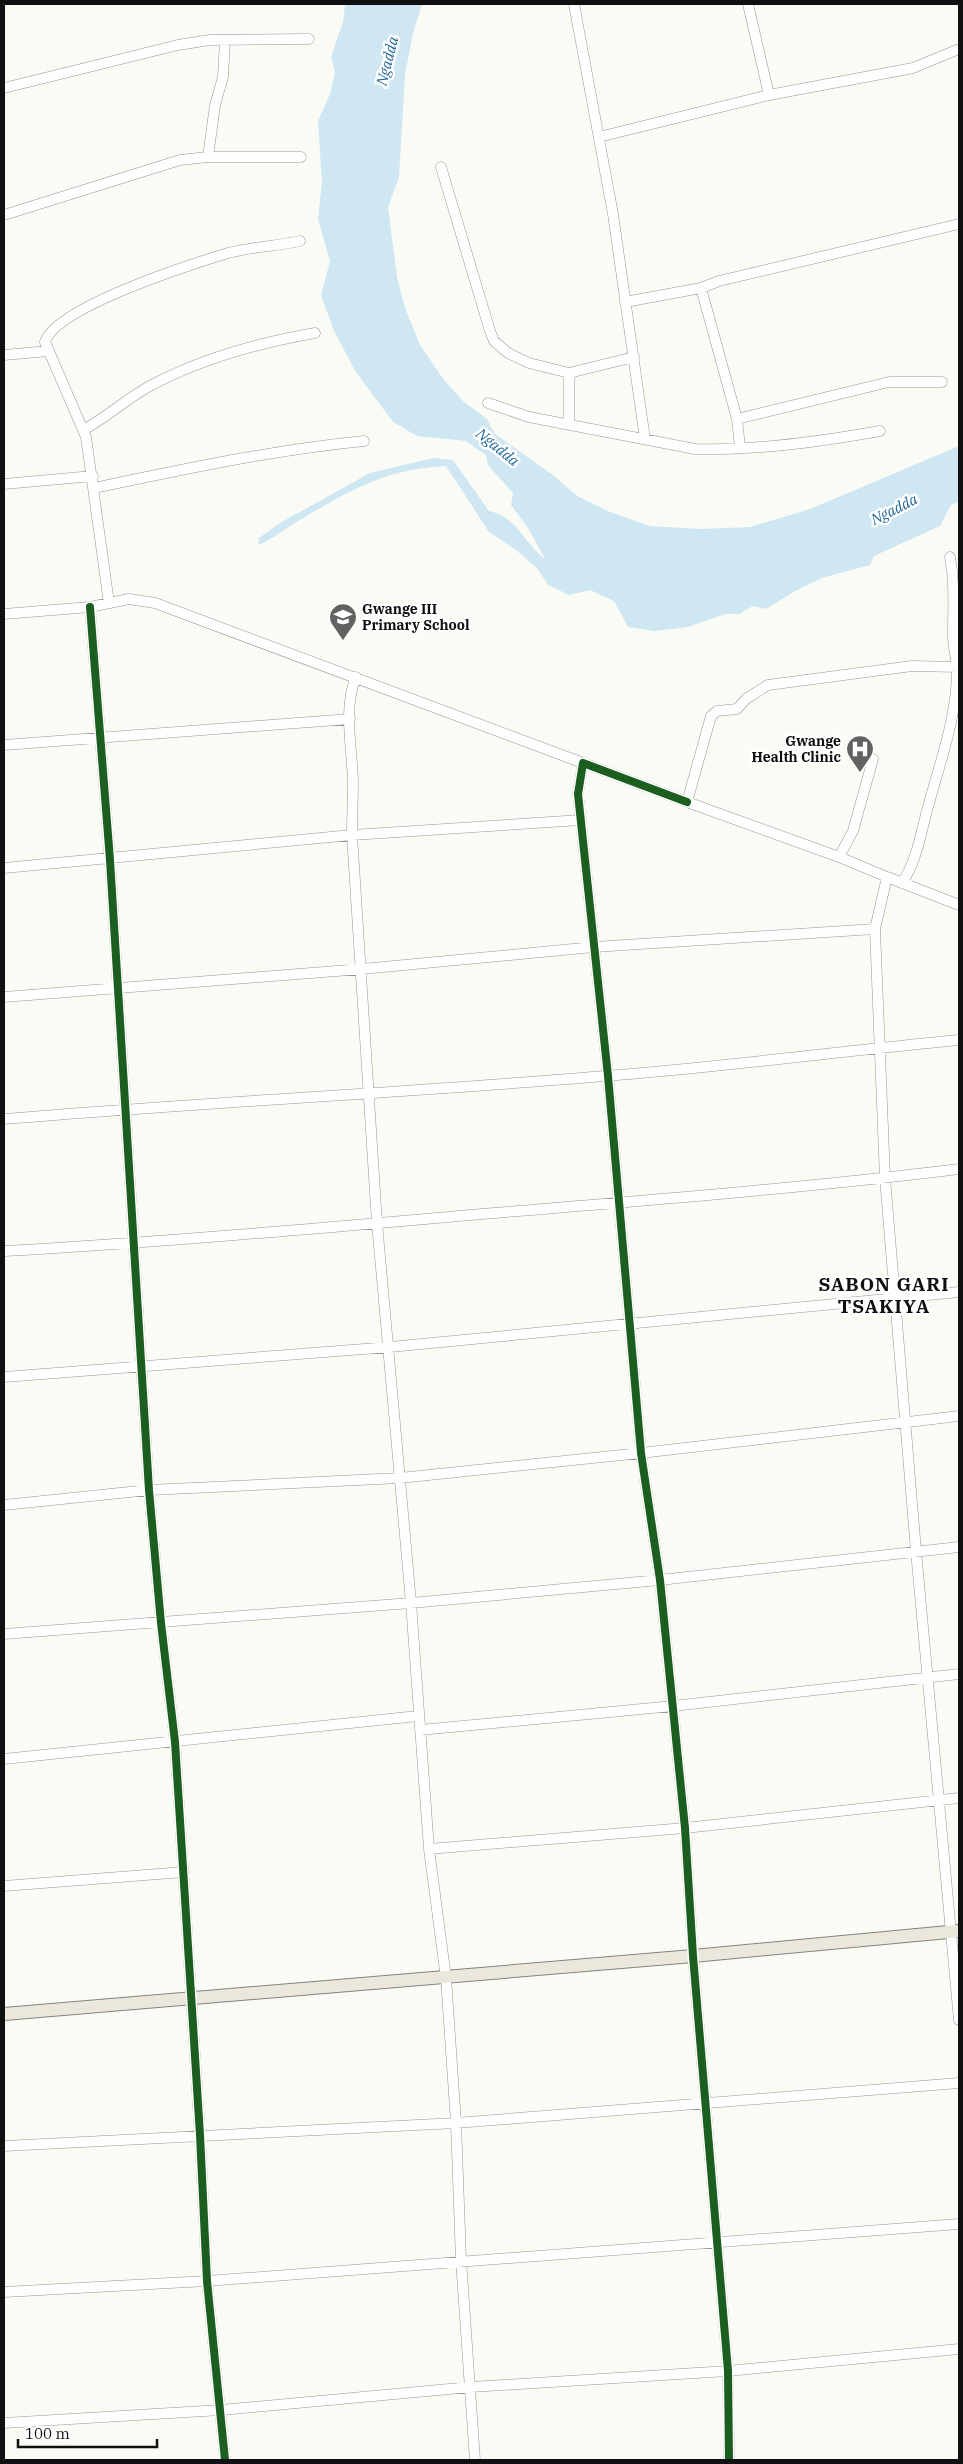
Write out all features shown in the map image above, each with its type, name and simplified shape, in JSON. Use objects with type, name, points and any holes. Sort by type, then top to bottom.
[{"type":"main road","points":[[4,2014],[446,1978],[955,1932]]},
{"type":"street","points":[[574,4],[613,214],[645,439]]},
{"type":"street","points":[[748,4],[769,95]]},
{"type":"street","points":[[4,88],[210,40],[310,39]]},
{"type":"street","points":[[208,157],[215,105],[223,76],[225,40]]},
{"type":"street","points":[[599,137],[769,95],[913,68],[959,49]]},
{"type":"street","points":[[4,215],[180,160],[208,157],[301,157]]},
{"type":"street","points":[[441,166],[494,341],[501,349],[529,363],[570,374],[634,357]]},
{"type":"street","points":[[625,302],[701,288],[719,281],[959,224]]},
{"type":"street","points":[[109,603],[93,476],[83,430],[45,342],[48,334],[67,319],[97,301],[230,253],[300,241]]},
{"type":"street","points":[[701,288],[737,419],[740,447]]},
{"type":"street","points":[[83,430],[145,389],[178,371],[238,350],[315,333]]},
{"type":"street","points":[[4,355],[49,351]]},
{"type":"street","points":[[569,423],[570,374]]},
{"type":"street","points":[[737,419],[889,382],[942,382]]},
{"type":"street","points":[[488,403],[529,416],[667,445],[695,449],[720,450],[880,431]]},
{"type":"street","points":[[94,488],[255,456],[319,445],[364,441]]},
{"type":"street","points":[[4,484],[93,476]]},
{"type":"street","points":[[902,882],[909,872],[949,733],[958,668],[953,645],[957,581],[950,556]]},
{"type":"street","points":[[4,614],[90,607],[129,599],[155,603],[686,802],[839,857],[959,905]]},
{"type":"street","points":[[90,607],[110,860],[149,1490],[161,1623],[176,1742],[207,2281],[225,2460]]},
{"type":"street","points":[[686,802],[711,716],[717,710],[737,709],[746,699],[768,685],[912,666],[958,668]]},
{"type":"street","points":[[356,677],[351,689],[350,719],[353,783],[352,835],[377,1223],[390,1347],[411,1603],[428,1849],[446,1978],[456,2123],[460,2260],[475,2460]]},
{"type":"street","points":[[4,745],[350,719]]},
{"type":"street","points":[[839,857],[853,831],[873,759]]},
{"type":"street","points":[[583,763],[578,794],[608,1076],[641,1453],[660,1580],[685,1828],[693,1956],[728,2371],[729,2460]]},
{"type":"street","points":[[4,868],[110,860],[352,835],[581,820]]},
{"type":"street","points":[[888,877],[875,929],[885,1178],[927,1677],[955,1932],[959,2020]]},
{"type":"street","points":[[4,997],[362,969],[594,947],[875,929]]},
{"type":"street","points":[[4,1119],[124,1109],[370,1095],[608,1076],[959,1040]]},
{"type":"street","points":[[4,1251],[134,1244],[885,1178],[959,1169]]},
{"type":"street","points":[[4,1377],[390,1347],[629,1322],[959,1292]]},
{"type":"street","points":[[4,1505],[149,1490],[400,1478],[641,1453],[959,1416]]},
{"type":"street","points":[[4,1634],[411,1603],[660,1580],[959,1547]]},
{"type":"street","points":[[420,1730],[673,1706],[959,1674]]},
{"type":"street","points":[[4,1759],[418,1716]]},
{"type":"street","points":[[428,1849],[685,1828],[959,1798]]},
{"type":"street","points":[[4,1886],[184,1872]]},
{"type":"street","points":[[4,2146],[456,2123],[959,2083]]},
{"type":"street","points":[[4,2292],[207,2281],[460,2260],[959,2224]]},
{"type":"street","points":[[4,2423],[221,2410],[471,2388],[728,2371],[959,2349]]},
{"type":"water","name":"Ngadda","points":[[345,4],[422,4],[413,33],[405,75],[399,177],[388,207],[397,277],[405,308],[420,345],[444,380],[464,402],[487,419],[495,434],[553,475],[577,496],[610,512],[650,526],[701,529],[750,527],[810,509],[959,446],[959,502],[951,505],[940,526],[874,556],[870,565],[822,578],[797,590],[766,609],[753,606],[739,614],[725,614],[688,627],[654,631],[628,627],[614,601],[590,590],[569,595],[548,585],[537,568],[516,550],[489,532],[446,466],[405,471],[369,483],[336,499],[258,545],[259,538],[280,523],[370,473],[433,458],[453,460],[489,511],[499,514],[514,525],[537,553],[545,559],[528,528],[511,505],[513,493],[488,465],[486,455],[466,441],[417,436],[393,422],[356,372],[334,331],[321,295],[330,261],[318,219],[322,182],[318,121],[330,94],[335,72],[331,57],[343,22]]},
{"type":"cycle path","points":[[90,607],[110,860],[149,1490],[161,1623],[175,1742],[200,2135],[207,2281],[225,2460]]},
{"type":"cycle path","points":[[687,802],[583,763],[578,794],[608,1076],[641,1453],[660,1580],[685,1828],[693,1956],[728,2371],[729,2460]]},
{"type":"place","name":"Gwange III Primary School","points":[[343,641]]},
{"type":"place","name":"Gwange Health Clinic","points":[[860,773]]},
{"type":"district","name":"SABON GARI TSAKIYA","points":[[884,1295]]}]
